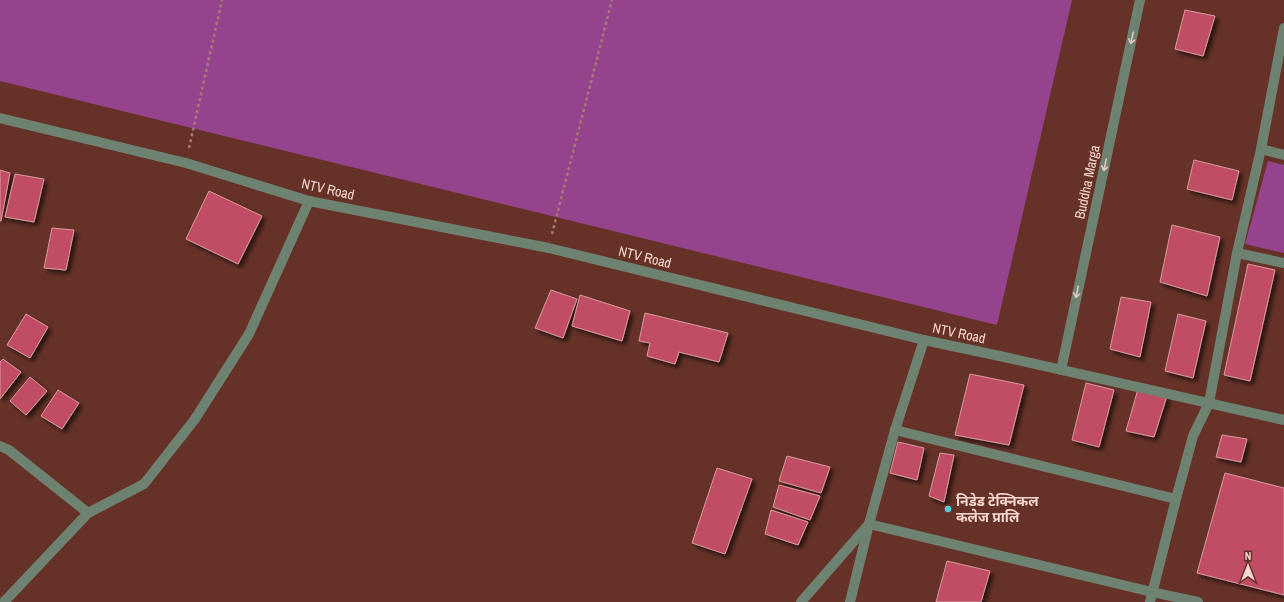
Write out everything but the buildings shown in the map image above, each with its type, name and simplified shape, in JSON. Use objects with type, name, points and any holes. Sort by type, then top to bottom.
[{"type":"street","name":"Buddha Marga","points":[[1061,370],[1140,0]]},
{"type":"street","points":[[1151,597],[1193,436],[1210,403],[1237,253],[1261,149],[1284,28]]},
{"type":"street","name":"NTV Road","points":[[0,118],[186,163],[309,201],[549,248],[924,340],[1284,420]]},
{"type":"street","points":[[1261,149],[1284,155]]},
{"type":"street","points":[[4,602],[88,513],[144,484],[195,419],[249,334],[309,201]]},
{"type":"street","points":[[1237,253],[1284,263]]},
{"type":"street","points":[[850,602],[869,524],[895,430],[924,340]]},
{"type":"street","points":[[895,430],[1176,499]]},
{"type":"street","points":[[0,446],[9,450],[88,513]]},
{"type":"street","points":[[869,524],[1151,597],[1198,602]]},
{"type":"street","points":[[801,602],[869,524]]},
{"type":"path","points":[[186,163],[222,0]]},
{"type":"path","points":[[549,248],[612,0]]},
{"type":"shaded area","points":[[0,0],[1072,0],[997,325],[0,81]]},
{"type":"shaded area","points":[[1268,161],[1284,165],[1284,253],[1245,244]]},
{"type":"place","name":"निडेड टेक्निकल कलेज प्रालि","points":[[948,509]]}]
